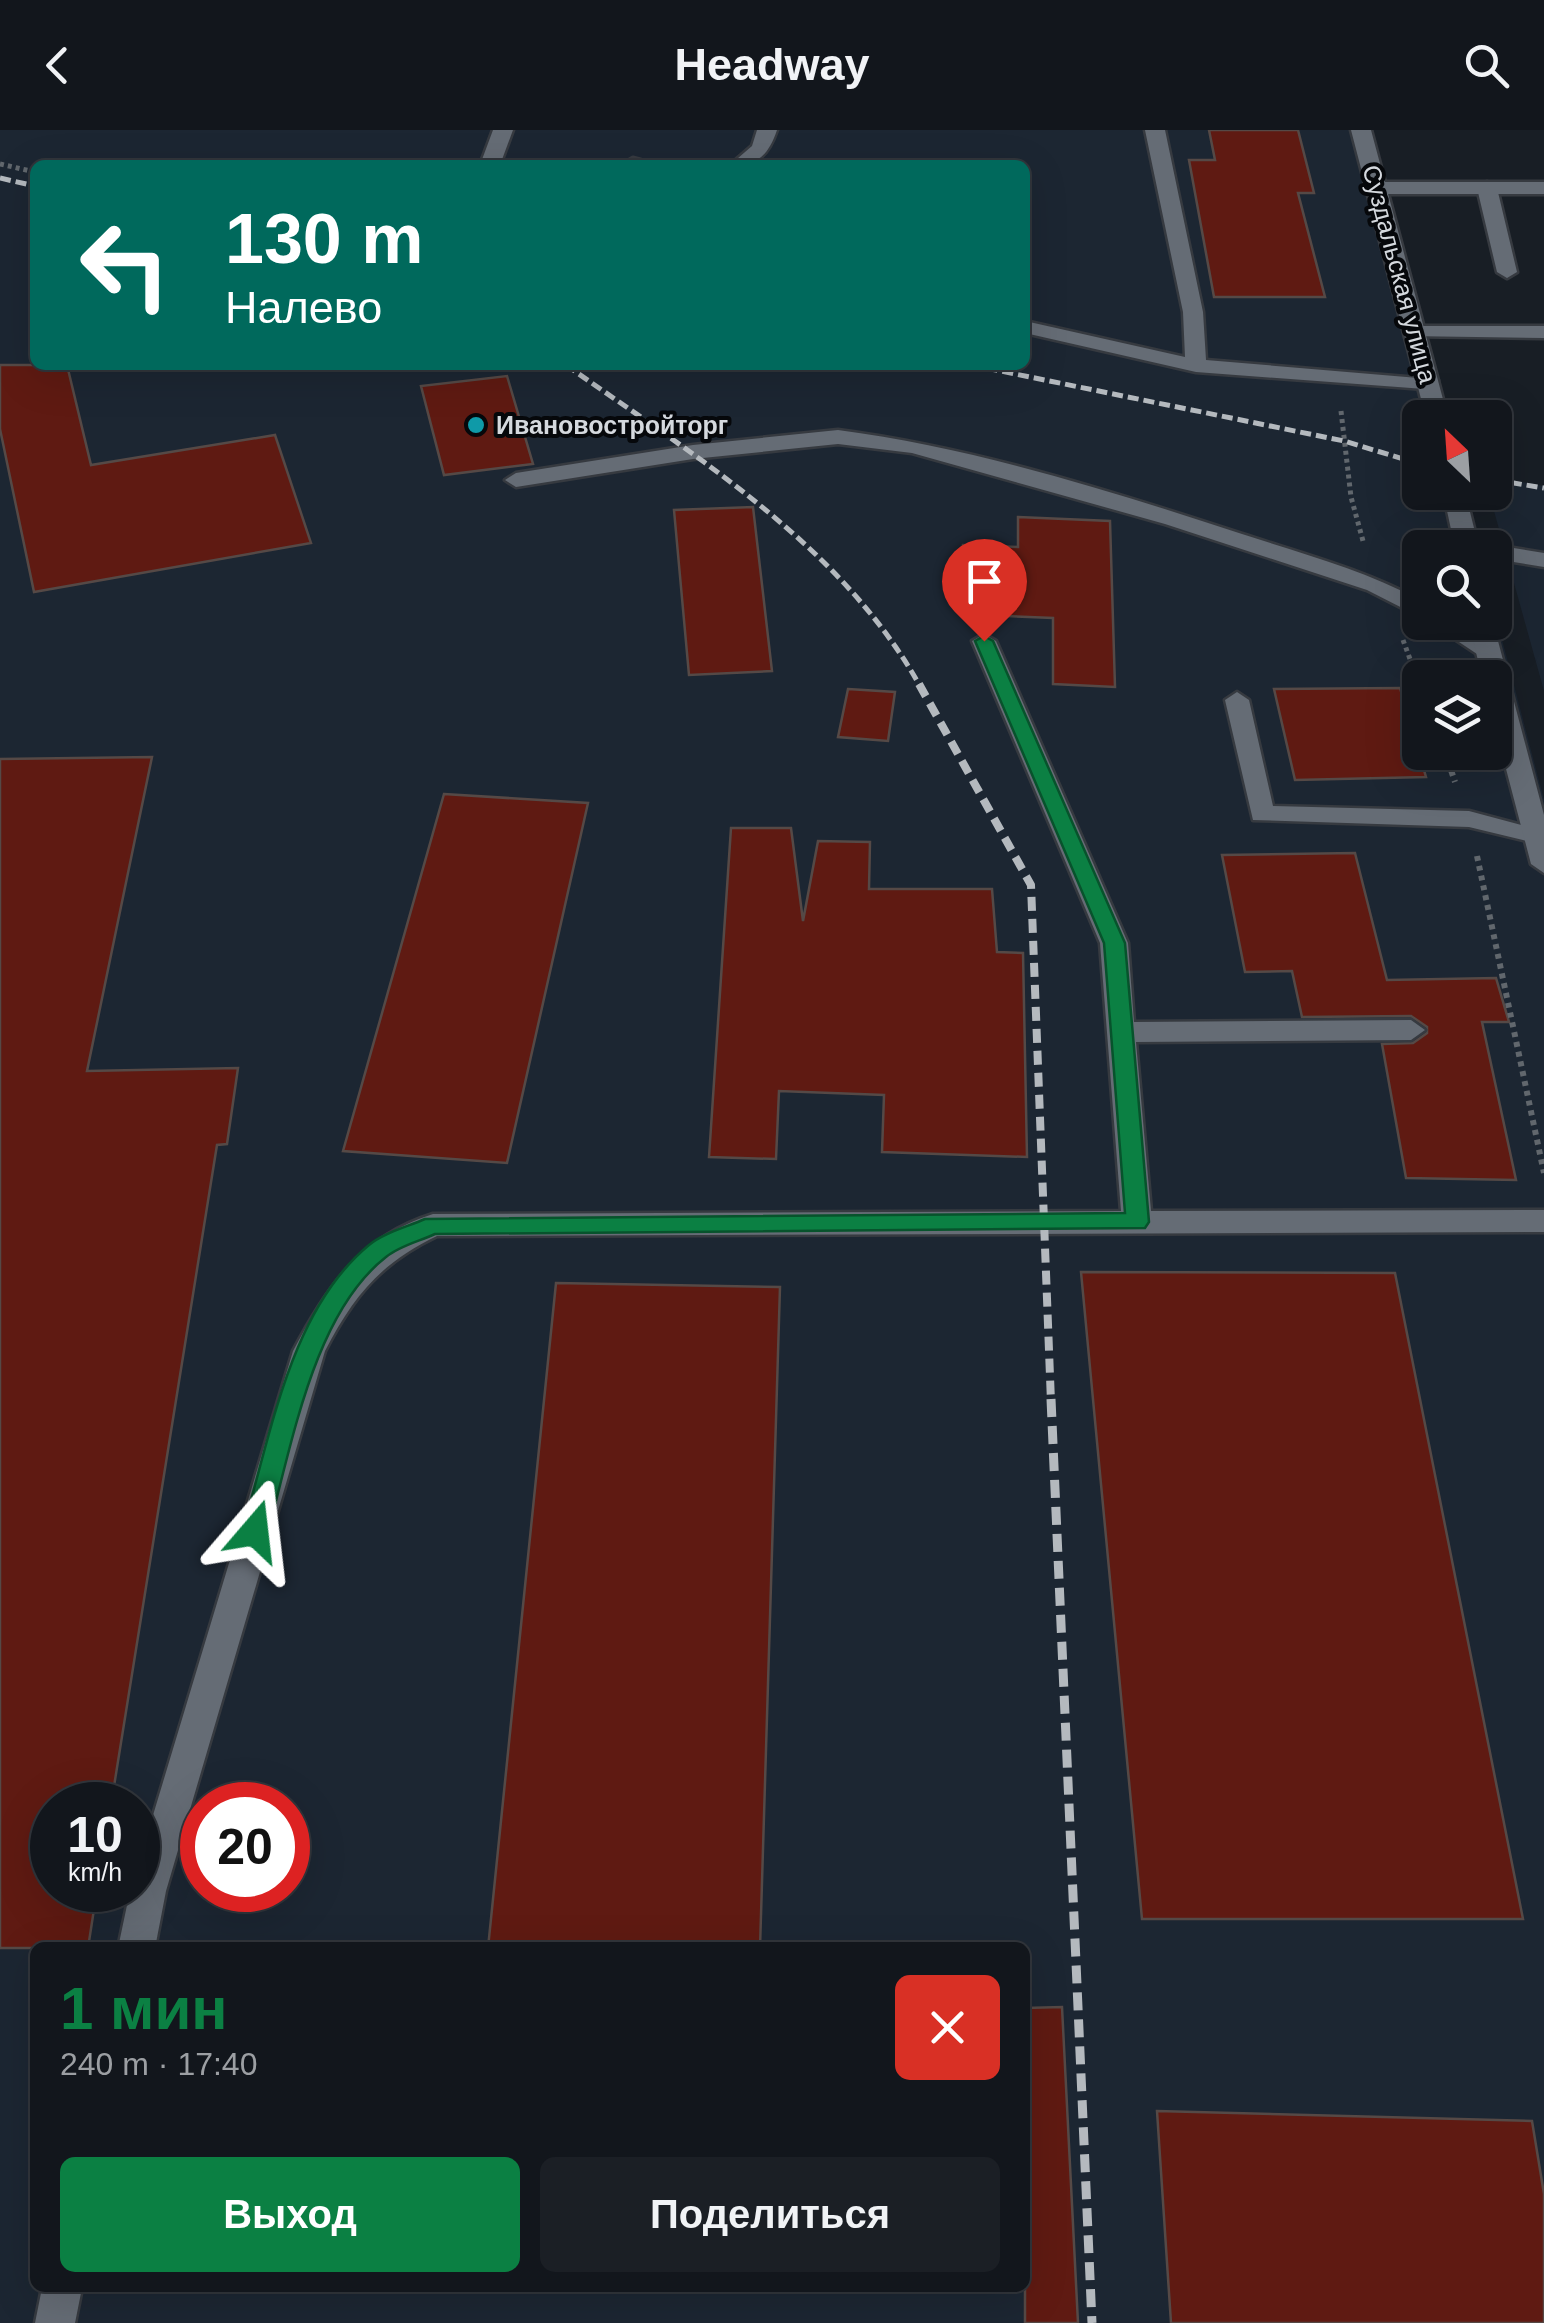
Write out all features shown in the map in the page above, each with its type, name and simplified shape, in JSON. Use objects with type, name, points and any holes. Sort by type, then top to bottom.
[{"type":"main road","points":[[492,160],[503,130]]},
{"type":"main road","points":[[746,160],[761,148],[767,130]]},
{"type":"main road","points":[[1155,130],[1193,312],[1196,366]]},
{"type":"main road","name":"Суздальская улица","points":[[1361,130],[1433,400]]},
{"type":"main road","points":[[1376,188],[1544,188]]},
{"type":"main road","points":[[1487,188],[1507,272]]},
{"type":"main road","points":[[1030,328],[1196,366],[1430,386]]},
{"type":"main road","points":[[1416,332],[1544,332]]},
{"type":"main road","points":[[516,480],[693,452],[838,437],[914,447],[1173,519],[1375,584],[1402,600]]},
{"type":"main road","points":[[1512,555],[1544,560]]},
{"type":"main road","points":[[1472,640],[1486,648]]},
{"type":"main road","points":[[1484,640],[1489,660]]},
{"type":"main road","points":[[984,641],[1114,943],[1137,1222]]},
{"type":"main road","points":[[1237,700],[1262,814],[1469,819],[1537,838]]},
{"type":"main road","points":[[1512,743],[1544,864]]},
{"type":"main road","points":[[1122,1032],[1411,1030]]},
{"type":"main road","points":[[137,1942],[148,1891],[308,1351],[347,1281],[380,1248],[433,1225],[1544,1221]]},
{"type":"main road","points":[[55,2323],[61,2292]]},
{"type":"path","points":[[0,164],[30,171]]},
{"type":"path","points":[[1469,819],[1544,1173]]},
{"type":"shaded area","points":[[0,130],[1368,130],[1439,400],[1402,400],[1402,510],[1468,510],[1473,530],[1402,530],[1402,640],[1502,640],[1507,660],[1402,660],[1402,770],[1512,770],[1512,678],[1544,800],[1544,2323],[0,2323]]},
{"type":"shaded area","points":[[1512,480],[1544,486],[1544,691],[1512,576],[1512,530],[1499,530],[1494,510],[1512,510]]},
{"type":"building","points":[[1209,130],[1298,130],[1314,193],[1298,193],[1325,297],[1214,297],[1189,160],[1215,160]]},
{"type":"building","points":[[0,365],[30,365],[30,370],[68,370],[91,465],[275,435],[311,543],[34,592],[0,429]]},
{"type":"building","name":"Ивановостройторг","points":[[507,376],[533,464],[444,475],[421,386]]},
{"type":"building","points":[[753,507],[772,671],[689,675],[674,510]]},
{"type":"building","points":[[1018,517],[1110,521],[1115,687],[1053,684],[1053,618],[961,614],[963,545],[1018,547]]},
{"type":"building","points":[[1400,688],[1402,770],[1424,770],[1426,777],[1295,780],[1274,689]]},
{"type":"building","points":[[848,689],[895,692],[888,741],[838,737]]},
{"type":"building","points":[[152,757],[87,1071],[238,1068],[227,1144],[217,1145],[115,1782],[30,1782],[30,1912],[94,1912],[89,1942],[30,1942],[30,1948],[0,1948],[0,759]]},
{"type":"building","points":[[444,794],[588,803],[507,1163],[343,1151]]},
{"type":"building","points":[[731,828],[791,828],[803,921],[818,841],[870,842],[869,889],[992,889],[997,952],[1023,953],[1027,1157],[882,1152],[884,1095],[779,1091],[776,1159],[709,1157]]},
{"type":"building","points":[[1355,853],[1387,980],[1496,978],[1509,1022],[1482,1022],[1516,1180],[1406,1178],[1382,1044],[1413,1043],[1427,1033],[1427,1027],[1411,1016],[1302,1017],[1292,971],[1245,972],[1222,855]]},
{"type":"building","points":[[1081,1272],[1395,1273],[1523,1919],[1142,1919]]},
{"type":"building","points":[[556,1283],[780,1287],[760,1942],[489,1942]]},
{"type":"building","points":[[1062,2007],[1078,2323],[1025,2323],[1025,2292],[1030,2292],[1030,2008]]},
{"type":"building","points":[[1157,2111],[1532,2121],[1544,2194],[1544,2323],[1171,2323]]},
{"type":"railway","points":[[0,178],[30,185]]},
{"type":"railway","points":[[573,370],[714,469],[807,546],[887,635],[920,686]]},
{"type":"railway","points":[[996,370],[1344,441],[1402,459]]},
{"type":"railway","points":[[1512,483],[1544,488]]},
{"type":"railway","points":[[919,684],[1031,885],[1051,1402]]},
{"type":"railway","points":[[1051,1399],[1092,2323]]},
{"type":"place","name":"Ивановостройторг","points":[[476,425]]},
{"type":"route","points":[[255,1531],[308,1351],[347,1281],[380,1248],[433,1225],[1137,1222],[1114,943],[984,641]]}]
